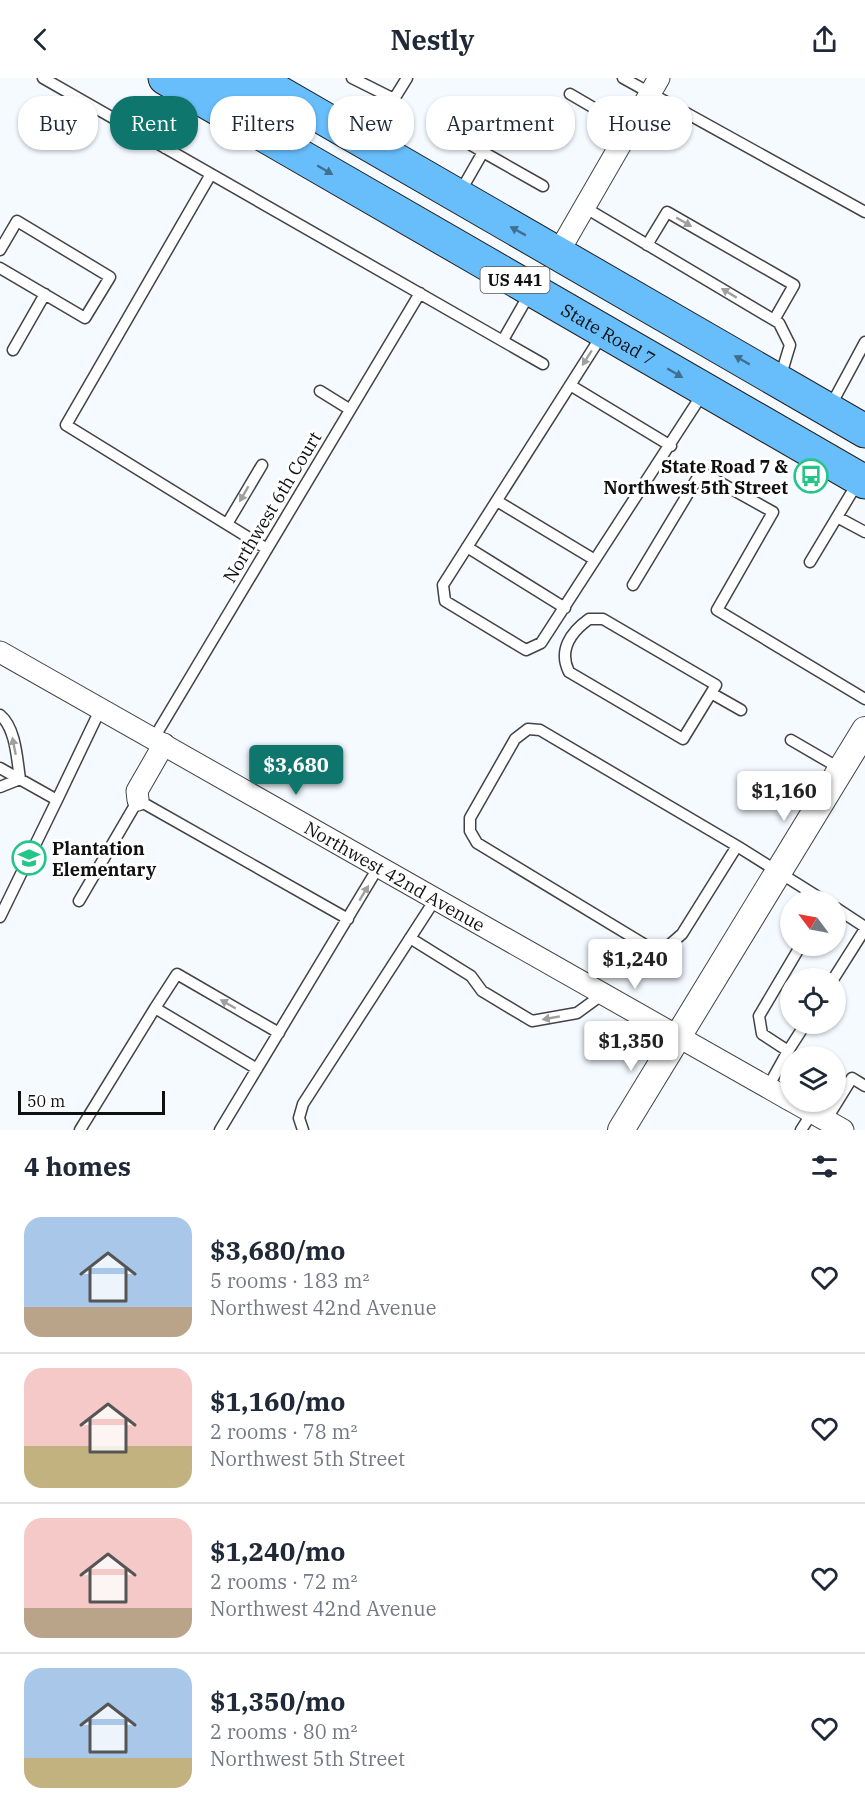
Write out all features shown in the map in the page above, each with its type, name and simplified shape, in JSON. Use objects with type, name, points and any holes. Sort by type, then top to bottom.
[{"type":"main road","name":"State Road 7","points":[[165,78],[862,480]]},
{"type":"main road","points":[[194,94],[206,85],[219,80],[270,81]]},
{"type":"main road","name":"US 441","points":[[270,81],[458,197],[865,431]]},
{"type":"street","points":[[558,253],[618,150]]},
{"type":"street","name":"Northwest 42nd Avenue","points":[[0,652],[780,1094]]},
{"type":"street","points":[[621,1130],[850,760],[865,730]]},
{"type":"street","points":[[138,800],[137,791],[159,741]]},
{"type":"street","name":"Northwest 42nd Avenue","points":[[806,1112],[821,1123]]},
{"type":"lane","points":[[43,78],[110,116]]},
{"type":"lane","points":[[352,78],[388,96]]},
{"type":"lane","points":[[396,96],[407,78]]},
{"type":"lane","points":[[623,78],[655,85],[865,212]]},
{"type":"lane","points":[[570,94],[587,104]]},
{"type":"lane","points":[[170,150],[543,364]]},
{"type":"lane","points":[[394,150],[394,159]]},
{"type":"lane","points":[[480,150],[543,186]]},
{"type":"lane","points":[[458,197],[483,152]]},
{"type":"lane","points":[[211,174],[66,425],[267,549]]},
{"type":"lane","points":[[584,207],[779,323],[790,345],[779,381]]},
{"type":"lane","points":[[647,245],[667,212],[794,285],[774,320]]},
{"type":"lane","points":[[0,250],[16,221],[110,278],[85,318],[0,268]]},
{"type":"lane","points":[[503,340],[532,290]]},
{"type":"lane","name":"Northwest 6th Court","points":[[159,741],[267,549],[420,293]]},
{"type":"lane","points":[[13,350],[45,294]]},
{"type":"lane","points":[[604,332],[443,585],[445,601],[526,650],[542,643],[705,390]]},
{"type":"lane","points":[[829,410],[865,342]]},
{"type":"lane","points":[[570,385],[671,446]]},
{"type":"lane","points":[[321,391],[350,409]]},
{"type":"lane","points":[[227,524],[262,465]]},
{"type":"lane","points":[[633,585],[701,472],[773,512],[717,610],[865,699]]},
{"type":"lane","points":[[810,562],[862,480]]},
{"type":"lane","points":[[497,501],[595,560]]},
{"type":"lane","points":[[837,517],[865,532]]},
{"type":"lane","points":[[467,547],[565,608]]},
{"type":"lane","points":[[589,619],[603,619],[716,685],[711,693],[683,739],[569,672],[564,661],[566,647],[579,626],[589,619]]},
{"type":"lane","points":[[711,693],[741,710]]},
{"type":"lane","points":[[0,917],[101,708]]},
{"type":"lane","points":[[0,715],[11,733],[20,779]]},
{"type":"lane","points":[[737,846],[682,934],[666,948],[652,949],[477,843],[470,831],[470,818],[515,739],[528,729],[540,730],[737,846],[807,890]]},
{"type":"lane","points":[[791,740],[850,760]]},
{"type":"lane","points":[[0,768],[57,800]]},
{"type":"lane","points":[[0,787],[20,779]]},
{"type":"lane","points":[[79,901],[138,800],[348,919]]},
{"type":"lane","points":[[220,1130],[379,866]]},
{"type":"lane","points":[[302,1130],[299,1118],[303,1104],[436,898]]},
{"type":"lane","points":[[840,968],[865,928],[846,915]]},
{"type":"lane","points":[[411,939],[471,975],[482,991],[532,1021],[576,1013],[603,994]]},
{"type":"lane","points":[[780,1046],[762,1034],[759,1016],[794,956]]},
{"type":"lane","points":[[80,1130],[177,974],[279,1033]]},
{"type":"lane","points":[[156,1008],[257,1069]]},
{"type":"lane","points":[[768,1087],[780,1065]]},
{"type":"lane","points":[[821,1123],[852,1078],[865,1086]]},
{"type":"place","name":"State Road 7 & Northwest 5th Street","points":[[811,476]]},
{"type":"place","name":"Plantation Elementary","points":[[29,858]]}]
